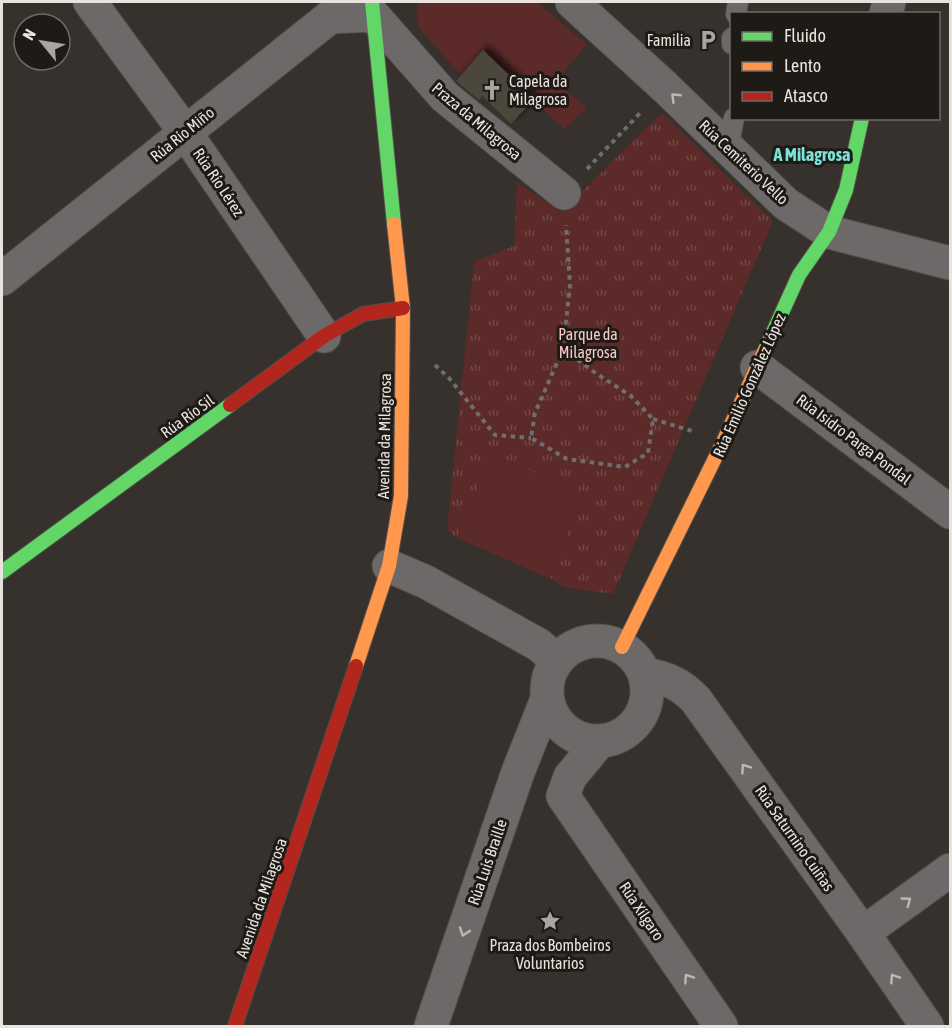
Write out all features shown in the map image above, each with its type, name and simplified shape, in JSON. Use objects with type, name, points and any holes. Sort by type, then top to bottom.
[{"type":"street","name":"Rúa Río Lérez","points":[[90,2],[185,132],[324,336]]},
{"type":"street","name":"Rúa Cemiterio Vello","points":[[572,2],[665,87],[731,133],[786,204],[829,232],[951,263]]},
{"type":"street","name":"Rúa Río Miño","points":[[2,279],[330,17],[372,8]]},
{"type":"street","name":"Praza da Milagrosa","points":[[372,8],[445,98],[564,193]]},
{"type":"street","name":"Avenida da Milagrosa","points":[[235,1026],[389,566],[401,496],[403,308],[372,8]]},
{"type":"street","name":"Rúa Emilio González López","points":[[622,647],[724,440],[799,275],[829,232],[846,190],[862,120]]},
{"type":"street","name":"Rúa Río Sil","points":[[3,569],[324,336],[363,314],[403,308]]},
{"type":"street","name":"Rúa Isidro Parga Pondal","points":[[757,367],[951,512]]},
{"type":"street","points":[[389,566],[426,582],[539,645],[557,661]]},
{"type":"street","points":[[606,641],[622,647],[636,658],[645,674],[647,696],[641,715],[631,729],[608,740],[599,742],[582,739],[561,726],[553,716],[547,699],[549,676],[557,661],[570,648],[586,642],[606,641]]},
{"type":"street","name":"Rúa Saturnino Cuíñas","points":[[645,674],[664,677],[676,682],[696,700],[927,1026]]},
{"type":"street","name":"Rúa Luis Braille","points":[[431,1026],[518,772],[547,699]]},
{"type":"street","points":[[563,796],[570,777],[599,742]]},
{"type":"street","name":"Rúa Xílgaro","points":[[518,772],[541,777],[552,784],[563,796],[721,1026]]},
{"type":"street","points":[[863,933],[951,870]]},
{"type":"path","points":[[531,438],[535,413],[563,349],[570,285],[564,193],[665,87]]},
{"type":"path","points":[[403,334],[449,378],[495,435],[531,438],[567,459],[625,466],[648,453],[653,419]]},
{"type":"path","points":[[563,349],[631,396],[653,419],[724,440]]},
{"type":"green space","points":[[417,2],[537,2],[587,45],[555,81],[587,109],[564,129],[483,51],[461,75],[418,27]]},
{"type":"green space","name":"Parque da Milagrosa","points":[[662,113],[773,221],[613,594],[564,587],[549,577],[457,538],[447,530],[474,262],[514,246],[517,182],[561,212]]},
{"type":"green space","points":[[492,454],[585,494],[549,578],[457,538]]},
{"type":"building","name":"Capela da Milagrosa","points":[[483,50],[534,99],[511,124],[482,96],[479,100],[456,81]]},
{"type":"traffic: fast","points":[[372,2],[394,224]]},
{"type":"traffic: fast","points":[[764,352],[799,275],[829,232],[846,190],[862,120]]},
{"type":"traffic: fast","points":[[2,572],[230,405]]},
{"type":"traffic: slow","points":[[356,666],[389,566],[401,496],[403,308],[394,224]]},
{"type":"traffic: slow","points":[[622,647],[724,440],[764,352]]},
{"type":"traffic: jam","points":[[230,405],[324,336],[363,314],[403,308]]},
{"type":"traffic: jam","points":[[235,1026],[356,666]]},
{"type":"place","name":"Familia","points":[[708,40]]},
{"type":"place","name":"Capela da Milagrosa","points":[[492,90]]},
{"type":"place","name":"Praza dos Bombeiros Voluntarios","points":[[550,921]]},
{"type":"district","name":"A Milagrosa","points":[[812,154]]}]
